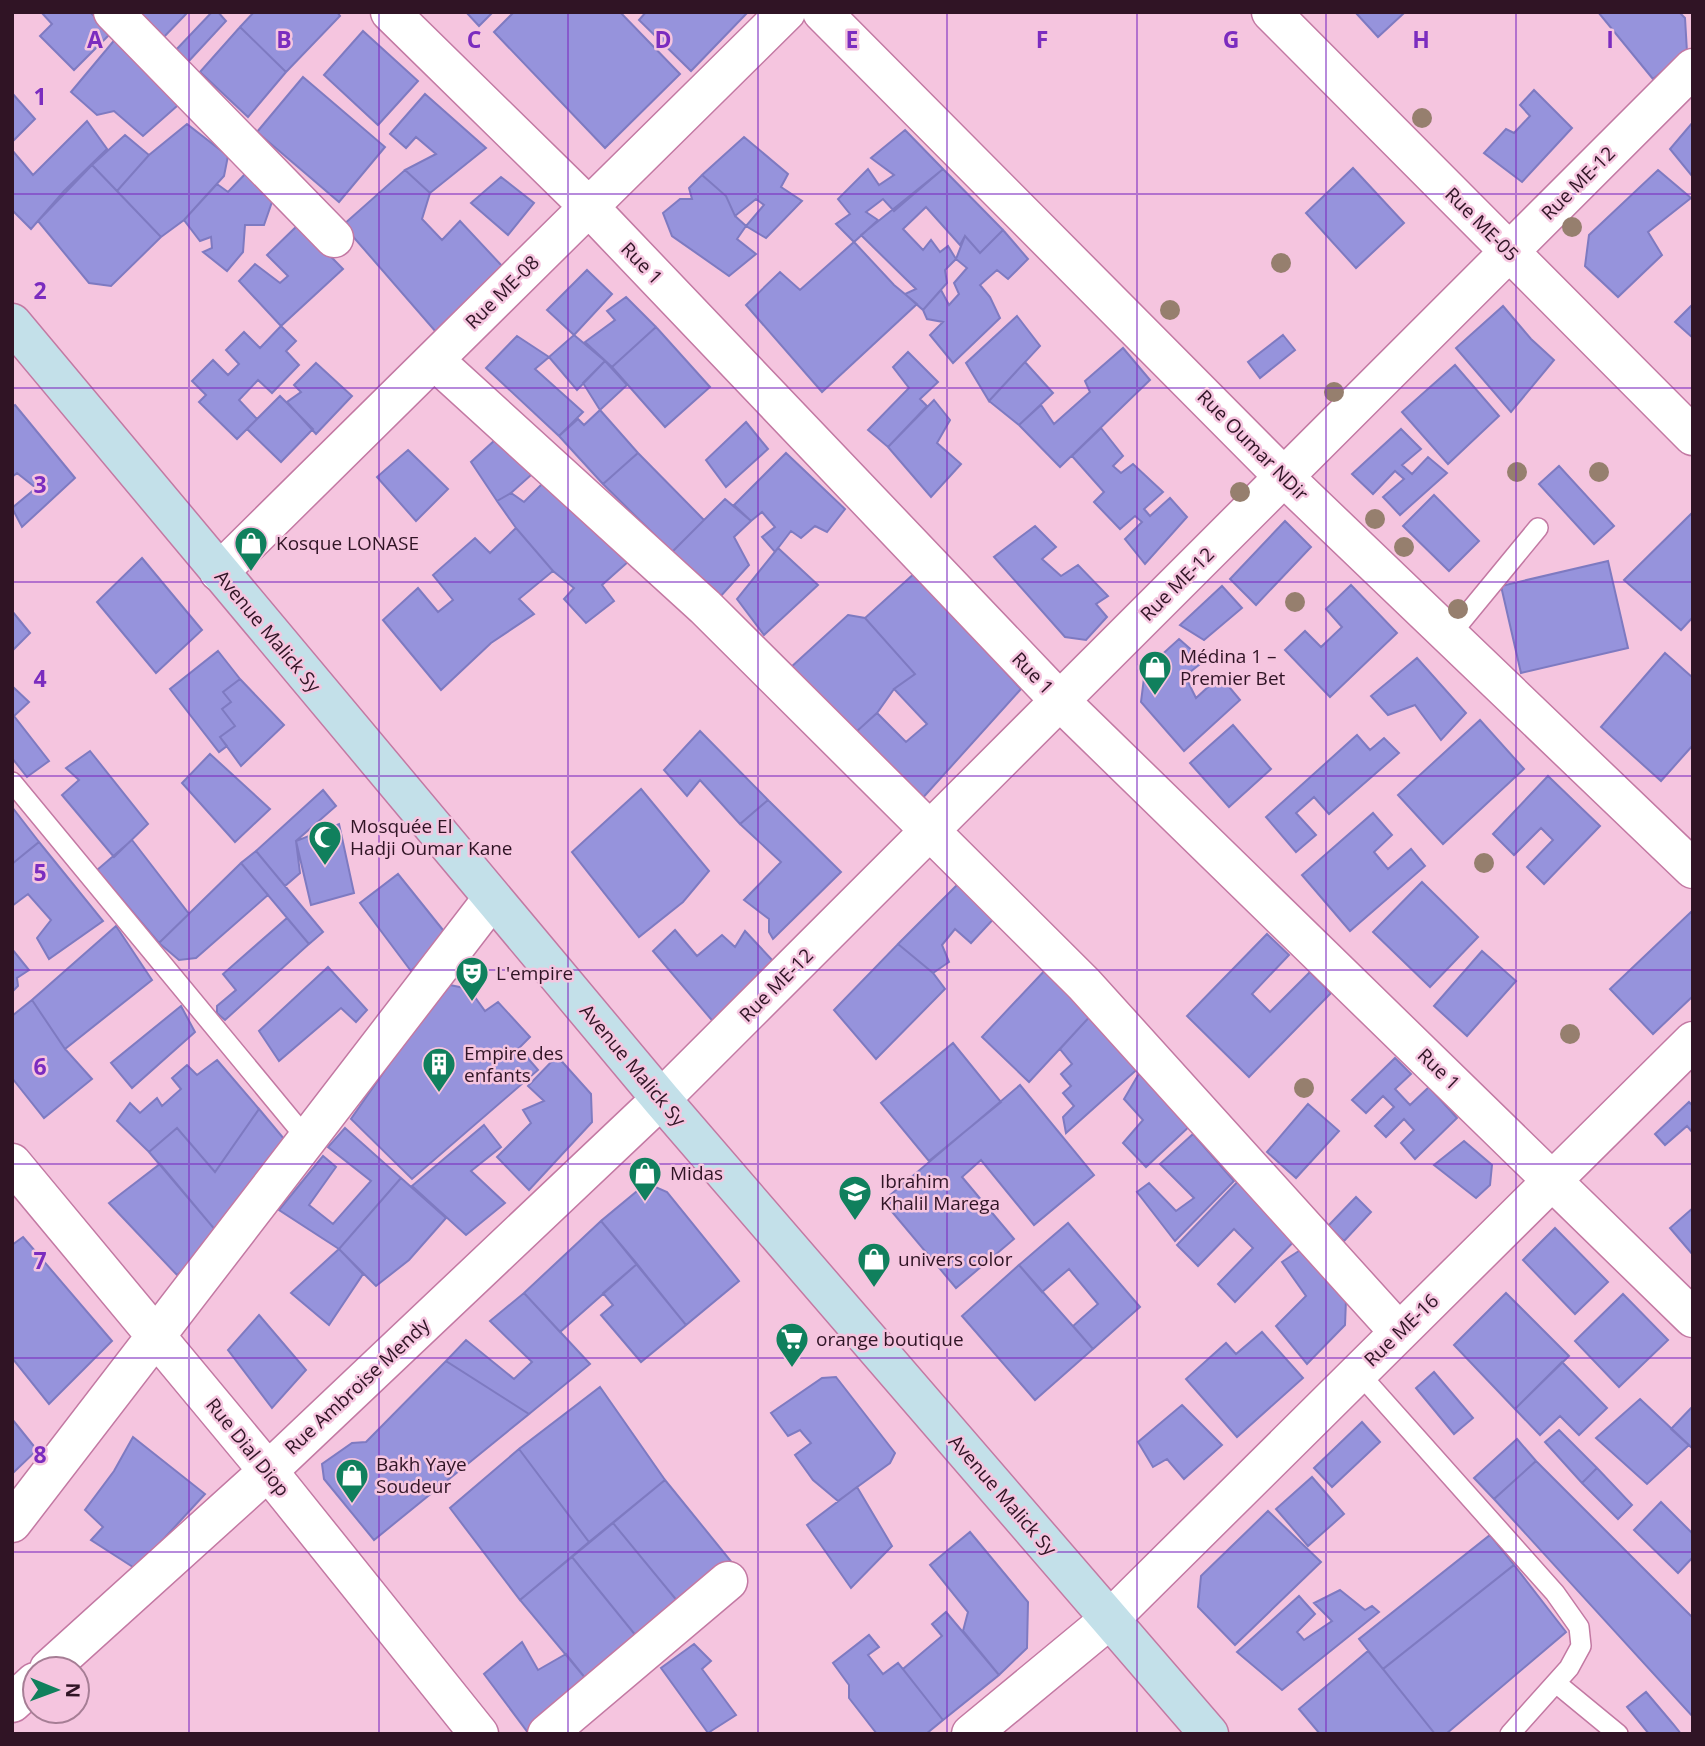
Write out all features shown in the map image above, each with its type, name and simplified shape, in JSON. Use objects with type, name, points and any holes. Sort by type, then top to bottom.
[{"type":"main road","name":"Avenue Malick Sy","points":[[12,323],[661,1099],[1209,1734]]},
{"type":"street","points":[[113,12],[334,238]]},
{"type":"street","name":"Rue 1","points":[[390,12],[589,207],[1060,701],[1693,1318]]},
{"type":"street","name":"Rue ME-08","points":[[219,572],[786,12]]},
{"type":"street","name":"Rue Oumar NDir","points":[[822,12],[1284,477],[1693,869]]},
{"type":"street","name":"Rue ME-05","points":[[1271,12],[1693,436]]},
{"type":"street","name":"Rue ME-12","points":[[661,1099],[1693,68]]},
{"type":"street","points":[[434,360],[705,607],[1084,984],[1399,1332]]},
{"type":"street","points":[[12,1522],[492,899]]},
{"type":"street","name":"Rue ME-16","points":[[971,1734],[1110,1619],[1693,1041]]},
{"type":"street","name":"Rue Ambroise Mendy","points":[[64,1655],[268,1471],[661,1099]]},
{"type":"street","name":"Rue Dial Diop","points":[[12,1163],[268,1471],[460,1727]]},
{"type":"street","points":[[547,1734],[729,1581]]},
{"type":"lane","points":[[1450,635],[1538,528]]},
{"type":"lane","points":[[12,782],[307,1139]]},
{"type":"lane","points":[[1358,1372],[1555,1593],[1579,1627],[1581,1646],[1569,1668],[1510,1734]]},
{"type":"lane","points":[[1556,1683],[1618,1734]]},
{"type":"building","points":[[41,12],[90,12],[111,33],[74,70],[40,36],[52,24]]},
{"type":"building","points":[[134,12],[188,12],[161,40]]},
{"type":"building","points":[[212,12],[218,12],[226,21],[187,63],[174,52]]},
{"type":"building","points":[[254,12],[337,12],[340,16],[286,72],[240,27]]},
{"type":"building","points":[[466,12],[493,12],[479,26]]},
{"type":"building","points":[[514,12],[620,12],[680,74],[605,148],[494,32]]},
{"type":"building","points":[[646,12],[748,12],[691,71],[639,20]]},
{"type":"building","points":[[1355,12],[1401,12],[1403,14],[1378,37]]},
{"type":"building","points":[[1598,12],[1679,12],[1685,18],[1687,52],[1653,79]]},
{"type":"building","points":[[240,27],[286,72],[248,117],[200,72]]},
{"type":"building","points":[[363,31],[418,81],[378,125],[324,75]]},
{"type":"building","points":[[117,37],[185,99],[143,136],[114,111],[97,115],[71,92]]},
{"type":"building","points":[[303,77],[385,147],[339,202],[257,132]]},
{"type":"building","points":[[1534,90],[1572,128],[1522,182],[1484,153],[1506,129],[1514,133],[1530,116],[1520,105]]},
{"type":"building","points":[[12,93],[35,119],[12,142]]},
{"type":"building","points":[[425,94],[486,148],[430,193],[405,170],[436,154],[416,137],[406,148],[390,134]]},
{"type":"building","points":[[87,121],[107,149],[64,191],[31,229],[12,210],[12,150],[33,175]]},
{"type":"building","points":[[1693,122],[1693,176],[1692,176],[1670,149]]},
{"type":"building","points":[[187,124],[228,156],[224,176],[184,220],[161,237],[117,191],[149,155]]},
{"type":"building","points":[[905,130],[943,169],[894,211],[883,199],[866,212],[878,220],[854,242],[836,224],[850,214],[838,199],[868,169],[879,185],[894,175],[871,158]]},
{"type":"building","points":[[125,135],[149,155],[117,191],[92,165]]},
{"type":"building","points":[[744,137],[788,174],[781,187],[802,201],[766,238],[746,226],[764,205],[756,199],[735,216],[726,196],[702,175]]},
{"type":"building","points":[[92,165],[161,237],[111,286],[89,283],[38,221]]},
{"type":"building","points":[[1353,168],[1404,223],[1356,268],[1306,213]]},
{"type":"building","points":[[943,169],[1003,230],[980,253],[965,236],[960,245],[926,207],[903,229],[923,250],[931,240],[940,252],[948,246],[956,259],[945,270],[947,283],[923,310],[905,294],[916,289],[861,235]]},
{"type":"building","points":[[405,170],[430,193],[422,219],[442,240],[460,221],[502,266],[436,332],[343,225]]},
{"type":"building","points":[[1658,170],[1691,198],[1648,232],[1662,255],[1618,297],[1585,266],[1589,235]]},
{"type":"building","points":[[246,173],[273,199],[264,225],[245,225],[243,252],[227,271],[203,252],[212,248],[211,237],[200,241],[184,220],[217,184],[228,192]]},
{"type":"building","points":[[702,175],[726,196],[735,216],[746,226],[737,239],[756,254],[729,276],[672,236],[663,213],[680,199],[692,199],[689,188]]},
{"type":"building","points":[[501,177],[534,203],[508,235],[471,203]]},
{"type":"building","points":[[299,224],[343,269],[281,326],[239,281],[255,264],[280,283],[288,276],[267,255]]},
{"type":"building","points":[[1003,230],[1028,259],[1008,279],[997,270],[980,285],[990,297],[1000,318],[953,363],[930,335],[943,322],[927,319],[923,310],[941,290],[949,305],[959,294],[954,283],[967,268],[956,259],[965,236],[980,253]]},
{"type":"building","points":[[854,242],[894,285],[917,304],[822,392],[746,305],[780,272],[800,290]]},
{"type":"building","points":[[587,270],[612,294],[574,335],[547,310]]},
{"type":"building","points":[[626,297],[656,327],[612,367],[585,342],[615,320],[607,311]]},
{"type":"building","points":[[1693,304],[1693,338],[1675,322]]},
{"type":"building","points":[[1503,306],[1531,339],[1554,360],[1511,412],[1456,348]]},
{"type":"building","points":[[1017,316],[1040,346],[989,401],[966,363]]},
{"type":"building","points":[[281,326],[296,341],[286,351],[299,365],[272,393],[258,380],[239,400],[257,419],[237,439],[199,402],[206,395],[192,381],[213,360],[228,375],[239,364],[226,350],[244,332],[260,348]]},
{"type":"building","points":[[656,327],[710,387],[665,427],[612,367]]},
{"type":"building","points":[[574,335],[605,361],[577,390],[549,357]]},
{"type":"building","points":[[1283,335],[1295,350],[1260,378],[1248,362]]},
{"type":"building","points":[[517,336],[549,357],[535,369],[583,412],[559,436],[486,368]]},
{"type":"building","points":[[1123,348],[1150,380],[1060,467],[1019,425],[1041,405],[1054,424],[1090,392],[1085,381]]},
{"type":"building","points":[[908,352],[938,382],[920,399],[927,406],[888,447],[868,430],[909,388],[893,367]]},
{"type":"building","points":[[605,361],[627,385],[600,410],[583,383]]},
{"type":"building","points":[[1025,362],[1053,393],[1019,425],[989,401]]},
{"type":"building","points":[[316,363],[352,396],[316,434],[287,402],[301,392],[294,385]]},
{"type":"building","points":[[1455,365],[1499,416],[1448,464],[1402,412]]},
{"type":"building","points":[[280,396],[313,429],[281,462],[247,429]]},
{"type":"building","points":[[934,400],[950,420],[937,443],[961,464],[931,497],[888,447]]},
{"type":"building","points":[[15,405],[75,478],[22,527],[12,508],[36,488],[17,473],[12,477],[12,407]]},
{"type":"building","points":[[600,410],[638,453],[603,484],[559,436],[578,419],[584,425]]},
{"type":"building","points":[[746,422],[768,449],[726,487],[706,460]]},
{"type":"building","points":[[1101,428],[1123,456],[1113,466],[1121,473],[1133,464],[1163,492],[1144,509],[1150,516],[1170,498],[1187,517],[1145,564],[1125,539],[1142,522],[1135,516],[1120,529],[1094,502],[1104,492],[1072,456]]},
{"type":"building","points":[[507,429],[540,467],[511,493],[497,501],[471,462]]},
{"type":"building","points":[[1401,429],[1421,449],[1402,465],[1412,474],[1428,457],[1447,473],[1400,515],[1383,497],[1404,479],[1395,471],[1373,494],[1352,474]]},
{"type":"building","points":[[408,450],[448,489],[416,521],[377,477]]},
{"type":"building","points":[[638,453],[704,520],[672,552],[603,484]]},
{"type":"building","points":[[786,453],[845,509],[827,532],[815,526],[801,538],[791,531],[775,552],[762,537],[775,527],[762,512],[751,521],[734,505]]},
{"type":"building","points":[[1559,466],[1614,526],[1594,544],[1539,484]]},
{"type":"building","points":[[551,475],[629,561],[602,585],[614,601],[586,623],[564,599],[574,588],[553,571],[497,501],[511,493],[524,502]]},
{"type":"building","points":[[1434,495],[1479,541],[1449,571],[1403,526]]},
{"type":"building","points":[[725,499],[751,521],[734,537],[749,565],[719,598],[672,552]]},
{"type":"building","points":[[1693,512],[1693,617],[1681,630],[1624,580]]},
{"type":"building","points":[[1285,521],[1311,547],[1256,605],[1230,579]]},
{"type":"building","points":[[1035,526],[1056,547],[1042,559],[1061,576],[1078,565],[1108,596],[1096,604],[1107,617],[1086,640],[1065,637],[994,557]]},
{"type":"building","points":[[516,528],[553,571],[519,599],[534,614],[491,643],[441,690],[383,620],[418,588],[438,612],[453,600],[433,575],[475,538],[490,553]]},
{"type":"building","points":[[778,548],[818,585],[764,635],[737,599]]},
{"type":"building","points":[[142,558],[202,630],[156,673],[97,602]]},
{"type":"building","points":[[1608,561],[1628,648],[1521,673],[1501,586]]},
{"type":"building","points":[[916,572],[1021,689],[920,801],[856,732],[877,713],[906,742],[927,724],[894,689],[915,674],[865,618]]},
{"type":"building","points":[[1351,585],[1397,633],[1330,697],[1285,650],[1305,631],[1321,647],[1342,627],[1326,609]]},
{"type":"building","points":[[1222,586],[1242,608],[1204,640],[1180,625]]},
{"type":"building","points":[[12,611],[30,633],[12,651]]},
{"type":"building","points":[[848,615],[865,618],[915,674],[894,689],[877,713],[856,732],[790,668]]},
{"type":"building","points":[[1179,639],[1204,661],[1185,676],[1196,698],[1220,676],[1240,700],[1184,751],[1141,702],[1145,670]]},
{"type":"building","points":[[218,651],[240,679],[223,692],[231,702],[222,709],[235,726],[220,737],[227,746],[219,752],[170,689]]},
{"type":"building","points":[[1665,653],[1693,678],[1693,745],[1661,781],[1601,727]]},
{"type":"building","points":[[1417,658],[1466,713],[1441,740],[1415,705],[1388,715],[1371,696]]},
{"type":"building","points":[[240,679],[284,725],[241,766],[220,737],[235,726],[222,709],[231,702],[223,692]]},
{"type":"building","points":[[12,686],[29,702],[14,716],[49,761],[27,777],[12,758]]},
{"type":"building","points":[[1480,720],[1524,769],[1443,844],[1398,795]]},
{"type":"building","points":[[1233,725],[1271,769],[1229,807],[1190,763]]},
{"type":"building","points":[[700,731],[768,800],[740,824],[700,780],[687,796],[664,770]]},
{"type":"building","points":[[1357,735],[1370,750],[1384,738],[1399,753],[1329,814],[1314,797],[1296,813],[1316,835],[1296,852],[1266,817]]},
{"type":"building","points":[[90,751],[148,824],[114,857],[62,795],[79,780],[66,768]]},
{"type":"building","points":[[210,754],[270,809],[235,842],[182,783]]},
{"type":"building","points":[[1548,776],[1600,826],[1544,884],[1527,867],[1553,840],[1541,828],[1514,855],[1493,834]]},
{"type":"building","points":[[641,789],[709,871],[683,902],[639,937],[572,852]]},
{"type":"building","points":[[323,790],[336,806],[296,841],[300,873],[285,886],[256,851]]},
{"type":"building","points":[[768,800],[841,872],[773,939],[769,932],[769,919],[744,900],[781,862],[740,824]]},
{"type":"building","points":[[12,807],[39,842],[12,864]]},
{"type":"building","points":[[1373,813],[1392,835],[1374,852],[1388,869],[1411,849],[1425,866],[1350,931],[1302,875]]},
{"type":"building","name":"Mosquée El Hadji Oumar Kane","points":[[339,824],[354,893],[311,905],[296,841]]},
{"type":"building","points":[[132,840],[189,914],[159,943],[97,870]]},
{"type":"building","points":[[39,842],[103,921],[49,959],[37,938],[51,920],[28,894],[12,906],[12,864]]},
{"type":"building","points":[[256,851],[323,932],[309,944],[241,863]]},
{"type":"building","points":[[241,863],[268,895],[196,958],[179,960],[159,943]]},
{"type":"building","points":[[398,874],[447,935],[411,971],[360,903]]},
{"type":"building","points":[[968,874],[1000,912],[971,943],[955,929],[942,945],[949,962],[933,973],[898,944]]},
{"type":"building","points":[[1422,882],[1478,937],[1430,987],[1373,932]]},
{"type":"building","points":[[1692,911],[1693,996],[1653,1034],[1610,989]]},
{"type":"building","points":[[287,918],[309,944],[225,1020],[217,1013],[217,1006],[236,990],[223,974]]},
{"type":"building","points":[[116,926],[152,980],[65,1049],[32,1000]]},
{"type":"building","points":[[675,930],[697,956],[722,935],[735,947],[745,931],[774,962],[716,1025],[653,951]]},
{"type":"building","points":[[1267,934],[1289,955],[1252,994],[1270,1012],[1310,972],[1331,993],[1249,1077],[1187,1016]]},
{"type":"building","points":[[898,944],[933,973],[945,989],[876,1059],[834,1010]]},
{"type":"building","points":[[12,949],[29,970],[17,978],[18,986],[12,992]]},
{"type":"building","points":[[1482,951],[1516,981],[1467,1036],[1434,1006]]},
{"type":"building","points":[[328,967],[367,1010],[356,1022],[341,1008],[279,1061],[259,1031]]},
{"type":"building","points":[[1048,967],[1094,1012],[1029,1082],[982,1037]]},
{"type":"building","name":"Empire des enfants","points":[[445,984],[469,989],[485,1011],[498,1002],[530,1037],[519,1048],[538,1070],[412,1179],[351,1119]]},
{"type":"building","points":[[32,1000],[65,1049],[92,1079],[44,1118],[12,1078],[12,1016]]},
{"type":"building","points":[[181,1006],[195,1032],[132,1088],[111,1063]]},
{"type":"building","points":[[1094,1012],[1142,1065],[1066,1133],[1063,1117],[1074,1106],[1063,1093],[1071,1086],[1061,1074],[1072,1064],[1060,1049]]},
{"type":"building","points":[[953,1043],[1001,1102],[929,1161],[881,1103]]},
{"type":"building","points":[[557,1056],[591,1094],[592,1122],[529,1190],[497,1157],[531,1123],[523,1110],[544,1101],[528,1086]]},
{"type":"building","points":[[1395,1058],[1411,1074],[1395,1089],[1410,1105],[1429,1087],[1457,1118],[1415,1159],[1401,1143],[1414,1130],[1404,1119],[1386,1137],[1375,1126],[1394,1107],[1383,1096],[1366,1113],[1352,1100]]},
{"type":"building","points":[[217,1060],[259,1109],[215,1172],[177,1128],[149,1152],[117,1121],[130,1103],[140,1113],[157,1098],[162,1106],[181,1089],[172,1078],[187,1065],[197,1075]]},
{"type":"building","points":[[1144,1065],[1192,1124],[1146,1167],[1123,1143],[1143,1120],[1124,1099]]},
{"type":"building","points":[[1020,1085],[1094,1175],[1034,1225],[981,1160],[962,1177],[1014,1239],[956,1288],[883,1201]]},
{"type":"building","points":[[1689,1102],[1693,1106],[1693,1133],[1687,1126],[1665,1145],[1655,1134]]},
{"type":"building","points":[[1308,1104],[1339,1131],[1296,1178],[1267,1152]]},
{"type":"building","points":[[259,1109],[290,1146],[222,1238],[149,1152],[177,1128],[215,1172]]},
{"type":"building","points":[[484,1125],[501,1147],[471,1171],[505,1203],[466,1235],[412,1186]]},
{"type":"building","points":[[345,1128],[401,1178],[339,1249],[279,1210],[323,1156],[336,1167],[309,1205],[333,1224],[371,1181],[328,1147]]},
{"type":"building","points":[[1193,1134],[1234,1181],[1175,1241],[1137,1192],[1149,1183],[1176,1211],[1194,1198],[1160,1164]]},
{"type":"building","points":[[1464,1141],[1492,1165],[1490,1185],[1476,1198],[1434,1165]]},
{"type":"building","points":[[160,1164],[222,1238],[177,1275],[109,1203]]},
{"type":"building","points":[[1245,1174],[1304,1231],[1235,1302],[1218,1284],[1253,1248],[1234,1229],[1198,1266],[1177,1245]]},
{"type":"building","points":[[401,1178],[446,1218],[409,1260],[376,1286],[339,1249]]},
{"type":"building","points":[[653,1186],[667,1192],[739,1281],[686,1325],[601,1221],[642,1187]]},
{"type":"building","points":[[1356,1197],[1371,1212],[1344,1241],[1328,1226]]},
{"type":"building","points":[[1693,1208],[1693,1255],[1670,1228]]},
{"type":"building","points":[[601,1221],[637,1264],[560,1332],[524,1293]]},
{"type":"building","points":[[1068,1223],[1140,1307],[1093,1349],[1073,1326],[1098,1304],[1069,1269],[1042,1292],[1019,1265]]},
{"type":"building","points":[[1555,1228],[1608,1282],[1575,1314],[1523,1260]]},
{"type":"building","points":[[23,1237],[112,1341],[49,1404],[12,1358],[12,1245]]},
{"type":"building","points":[[1305,1247],[1346,1299],[1345,1325],[1307,1364],[1276,1326],[1306,1296],[1282,1262]]},
{"type":"building","points":[[339,1249],[363,1274],[329,1325],[291,1293]]},
{"type":"building","points":[[637,1264],[686,1325],[641,1362],[601,1315],[613,1305],[603,1293]]},
{"type":"building","points":[[1019,1265],[1093,1349],[1035,1400],[962,1316]]},
{"type":"building","points":[[524,1293],[590,1364],[529,1414],[446,1361],[466,1340],[514,1379],[532,1362],[490,1321]]},
{"type":"building","points":[[1506,1293],[1569,1356],[1515,1409],[1454,1345]]},
{"type":"building","points":[[1623,1294],[1668,1340],[1619,1387],[1575,1341]]},
{"type":"building","points":[[259,1315],[306,1370],[272,1408],[228,1350]]},
{"type":"building","points":[[1262,1332],[1303,1378],[1237,1437],[1186,1379],[1226,1343],[1236,1354]]},
{"type":"building","points":[[446,1361],[529,1414],[374,1540],[324,1479],[322,1464],[352,1443],[366,1442]]},
{"type":"building","points":[[1562,1362],[1607,1408],[1579,1435],[1560,1416],[1540,1435],[1515,1409]]},
{"type":"building","points":[[1434,1372],[1473,1418],[1454,1434],[1416,1388]]},
{"type":"building","points":[[836,1377],[895,1453],[890,1463],[838,1501],[813,1480],[795,1455],[811,1443],[800,1430],[788,1436],[771,1413],[822,1378]]},
{"type":"building","points":[[600,1387],[665,1480],[589,1542],[519,1449]]},
{"type":"building","points":[[1640,1399],[1689,1445],[1647,1484],[1596,1438]]},
{"type":"building","points":[[1182,1405],[1222,1445],[1184,1479],[1167,1459],[1153,1467],[1138,1442]]},
{"type":"building","points":[[1693,1406],[1693,1449],[1671,1429]]},
{"type":"building","points":[[12,1419],[37,1450],[12,1474]]},
{"type":"building","points":[[1362,1422],[1380,1442],[1332,1487],[1314,1468]]},
{"type":"building","points":[[1559,1430],[1597,1468],[1582,1483],[1545,1442]]},
{"type":"building","points":[[133,1437],[205,1494],[136,1569],[91,1540],[103,1527],[85,1510],[114,1471]]},
{"type":"building","points":[[1517,1439],[1536,1461],[1494,1499],[1474,1478]]},
{"type":"building","points":[[519,1449],[589,1542],[520,1600],[450,1508]]},
{"type":"building","points":[[1536,1461],[1693,1618],[1693,1717],[1494,1499]]},
{"type":"building","points":[[1597,1468],[1632,1505],[1618,1519],[1582,1483]]},
{"type":"building","points":[[1312,1477],[1344,1514],[1308,1546],[1276,1509]]},
{"type":"building","points":[[665,1480],[734,1565],[683,1608],[613,1523]]},
{"type":"building","points":[[857,1487],[892,1546],[851,1588],[807,1525]]},
{"type":"building","points":[[1661,1502],[1693,1534],[1693,1557],[1678,1573],[1634,1530]]},
{"type":"building","points":[[1268,1511],[1321,1562],[1235,1645],[1198,1607],[1201,1576]]},
{"type":"building","points":[[613,1523],[683,1608],[641,1642],[572,1557]]},
{"type":"building","points":[[970,1532],[1028,1602],[1027,1648],[999,1675],[963,1631],[968,1612],[930,1565]]},
{"type":"building","points":[[1490,1535],[1514,1565],[1383,1669],[1359,1639]]},
{"type":"building","points":[[572,1557],[641,1642],[591,1685],[520,1600]]},
{"type":"building","points":[[1514,1565],[1566,1632],[1446,1734],[1435,1734],[1383,1669]]},
{"type":"building","points":[[1340,1590],[1365,1610],[1372,1606],[1379,1612],[1282,1690],[1237,1652],[1299,1596],[1315,1614],[1297,1632],[1304,1640],[1332,1621],[1314,1603]]},
{"type":"building","points":[[946,1612],[999,1675],[943,1720],[903,1669],[942,1636],[932,1624]]},
{"type":"building","points":[[869,1635],[879,1647],[868,1655],[883,1674],[898,1663],[943,1720],[926,1734],[877,1734],[849,1698],[849,1685],[833,1663]]},
{"type":"building","points":[[522,1642],[538,1670],[566,1654],[591,1685],[529,1734],[484,1674]]},
{"type":"building","points":[[694,1644],[711,1661],[702,1669],[736,1715],[708,1733],[661,1668]]},
{"type":"building","points":[[1368,1651],[1435,1734],[1320,1734],[1299,1709]]},
{"type":"building","points":[[1646,1692],[1681,1734],[1649,1734],[1627,1707]]},
{"type":"place","name":"Kosque LONASE","points":[[251,573]]},
{"type":"place","name":"Médina 1 – Premier Bet","points":[[1155,697]]},
{"type":"place","name":"Mosquée El Hadji Oumar Kane","points":[[325,867]]},
{"type":"place","name":"L'empire","points":[[472,1003]]},
{"type":"place","name":"Empire des enfants","points":[[439,1094]]},
{"type":"place","name":"Midas","points":[[645,1203]]},
{"type":"place","name":"Ibrahim Khalil Marega","points":[[855,1222]]},
{"type":"place","name":"univers color","points":[[874,1289]]},
{"type":"place","name":"orange boutique","points":[[792,1369]]},
{"type":"place","name":"Bakh Yaye Soudeur","points":[[352,1505]]}]
